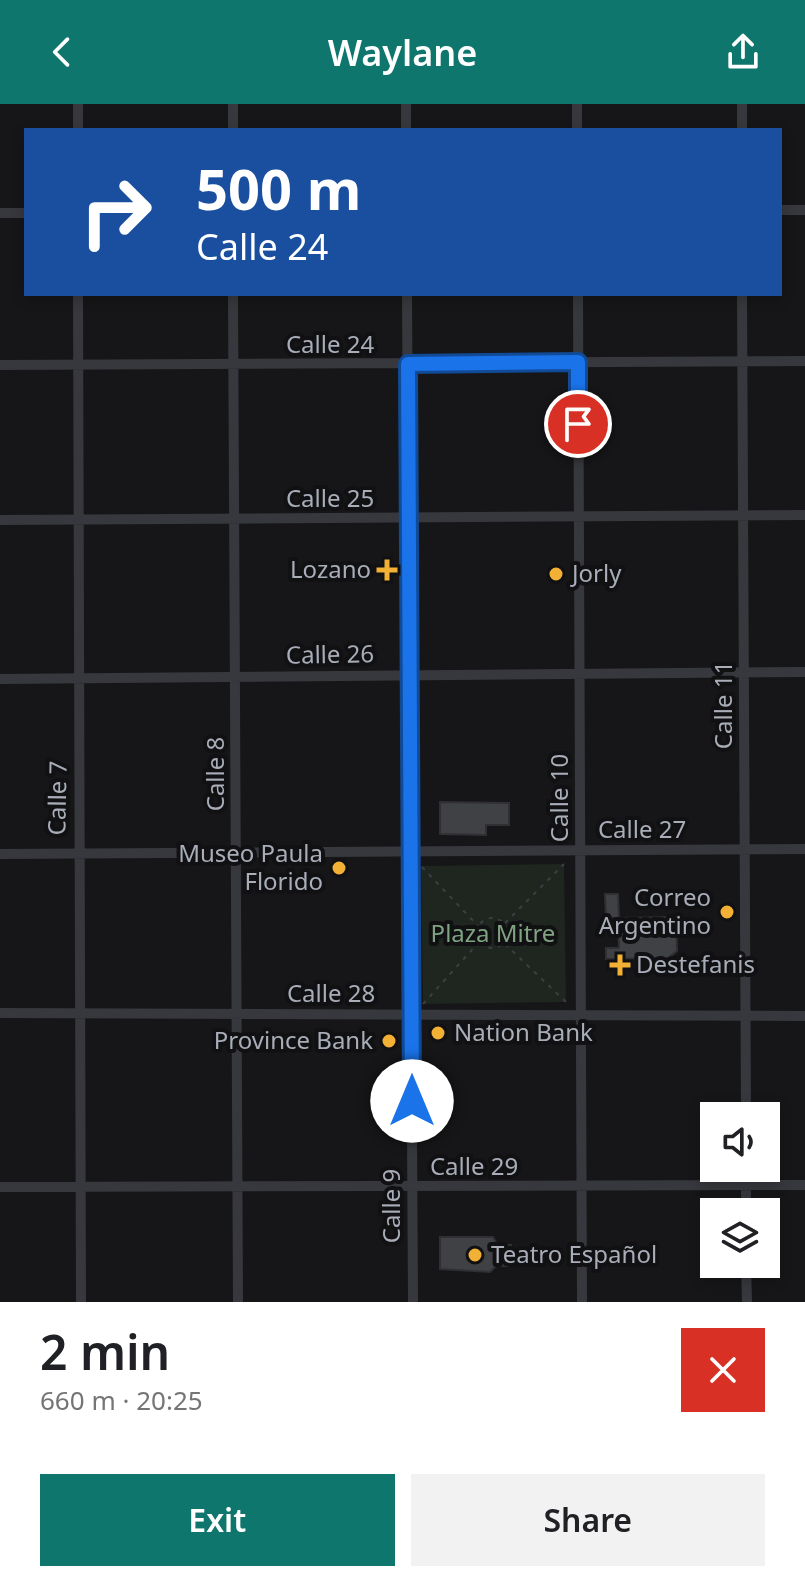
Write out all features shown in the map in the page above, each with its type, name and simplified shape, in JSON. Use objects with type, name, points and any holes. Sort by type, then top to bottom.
[{"type":"street","points":[[78,104],[78,128]]},
{"type":"street","points":[[233,104],[233,128]]},
{"type":"street","points":[[406,104],[406,128]]},
{"type":"street","points":[[577,104],[577,128]]},
{"type":"street","points":[[742,104],[742,128]]},
{"type":"street","points":[[782,210],[805,210]]},
{"type":"street","points":[[0,213],[24,213]]},
{"type":"street","name":"Calle 7","points":[[78,296],[80,678],[77,853],[81,1302]]},
{"type":"street","name":"Calle 8","points":[[233,296],[238,1302]]},
{"type":"street","name":"Calle 9","points":[[407,296],[413,1302]]},
{"type":"street","name":"Calle 10","points":[[578,296],[582,1302]]},
{"type":"street","name":"Calle 11","points":[[742,296],[746,1102]]},
{"type":"street","name":"Calle 24","points":[[0,365],[805,361]]},
{"type":"street","name":"Calle 25","points":[[0,520],[805,515]]},
{"type":"street","name":"Calle 26","points":[[0,679],[805,672]]},
{"type":"street","name":"Calle 27","points":[[0,854],[805,849]]},
{"type":"street","name":"Calle 28","points":[[0,1013],[805,1016]]},
{"type":"street","points":[[746,1185],[746,1198]]},
{"type":"street","name":"Calle 29","points":[[0,1187],[805,1185]]},
{"type":"street","points":[[746,1278],[747,1302]]},
{"type":"path","points":[[504,924],[564,864]]},
{"type":"path","points":[[421,866],[479,927],[480,941],[423,1004]]},
{"type":"path","points":[[479,927],[491,918],[504,924],[507,934],[504,943]]},
{"type":"path","points":[[480,941],[491,948],[504,943]]},
{"type":"path","points":[[504,943],[566,1002]]},
{"type":"green space","name":"Plaza Mitre","points":[[564,864],[566,1002],[423,1004],[421,866]]},
{"type":"building","points":[[440,802],[509,803],[509,825],[486,825],[486,835],[440,834]]},
{"type":"building","points":[[605,894],[618,894],[619,918],[676,917],[677,951],[668,958],[606,959],[606,948],[619,948],[618,918],[606,918]]},
{"type":"building","name":"Teatro Español","points":[[440,1237],[493,1237],[497,1244],[511,1245],[510,1266],[496,1266],[490,1272],[440,1269]]},
{"type":"place","name":"Lozano","points":[[387,570]]},
{"type":"place","name":"Jorly","points":[[556,574]]},
{"type":"place","name":"Museo Paula Florido","points":[[339,868]]},
{"type":"place","name":"Correo Argentino","points":[[727,912]]},
{"type":"place","name":"Destefanis","points":[[620,965]]},
{"type":"place","name":"Nation Bank","points":[[438,1033]]},
{"type":"place","name":"Province Bank","points":[[389,1041]]},
{"type":"place","name":"Teatro Español","points":[[475,1255]]},
{"type":"route","points":[[412,1101],[408,364],[578,362],[578,424]]}]
